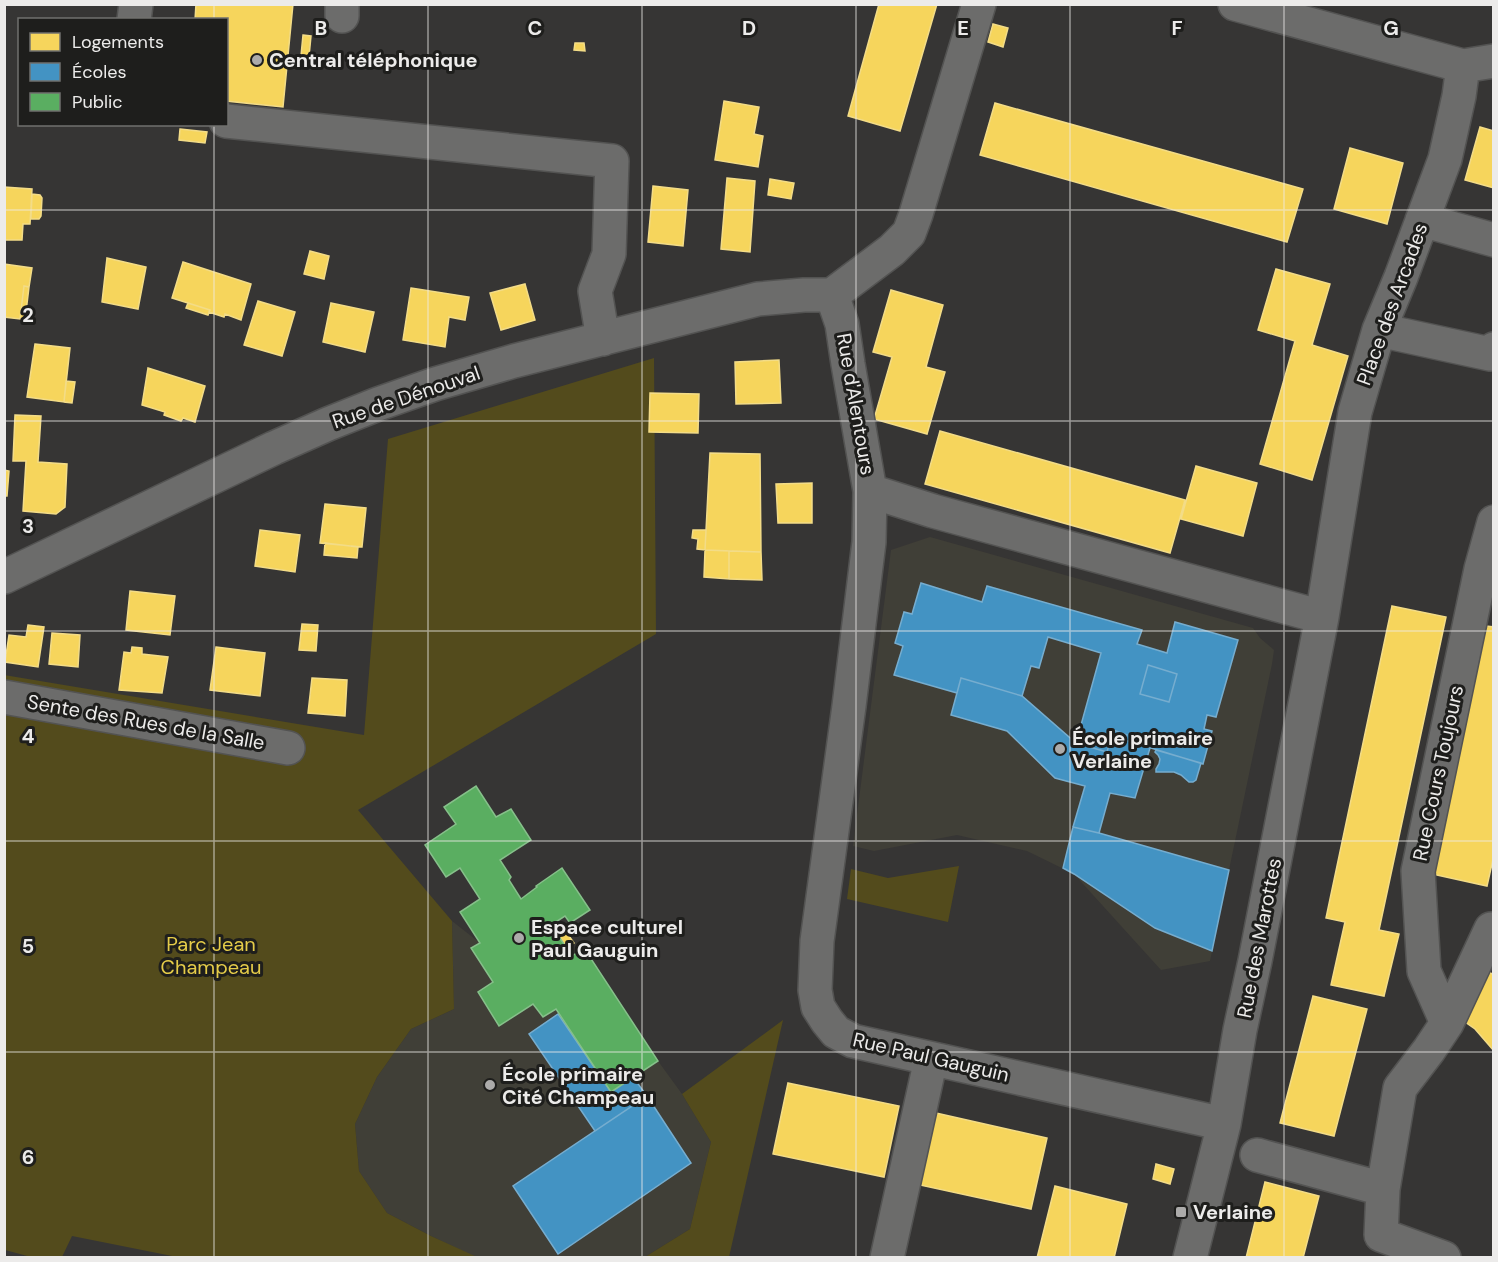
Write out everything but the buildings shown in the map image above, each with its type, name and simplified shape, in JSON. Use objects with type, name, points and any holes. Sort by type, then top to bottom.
[{"type":"street","points":[[832,295],[892,250],[909,233],[979,4]]},
{"type":"street","points":[[1235,4],[1478,63]]},
{"type":"street","name":"Place des Arcades","points":[[1322,617],[1355,412],[1379,330],[1445,159],[1459,96],[1478,63]]},
{"type":"street","points":[[228,121],[612,161],[609,254],[595,291],[603,339]]},
{"type":"street","points":[[1422,220],[1494,240]]},
{"type":"street","name":"Rue de Dénouval","points":[[4,578],[263,453],[328,424],[435,384],[514,361],[758,299],[832,295]]},
{"type":"street","name":"Rue d'Alentours","points":[[832,295],[842,324],[870,491],[933,511],[1322,617]]},
{"type":"street","points":[[1379,330],[1490,354],[1494,349]]},
{"type":"street","name":"Rue Paul Gauguin","points":[[870,491],[869,542],[817,941],[815,990],[818,1006],[826,1021],[836,1032],[853,1041],[1224,1124]]},
{"type":"street","name":"Rue Cours Toujours","points":[[1448,1023],[1424,971],[1418,872],[1481,569],[1494,522]]},
{"type":"street","name":"Rue des Marottes","points":[[1190,1257],[1224,1124],[1240,1030],[1322,617]]},
{"type":"street","name":"Sente des Rues de la Salle","points":[[4,697],[288,748]]},
{"type":"street","points":[[1444,1257],[1377,1246],[1383,1189],[1400,1088],[1448,1023],[1493,927]]},
{"type":"street","points":[[887,1257],[930,1059]]},
{"type":"street","points":[[1257,1155],[1383,1189]]},
{"type":"shaded area","name":"École primaire Verlaine","points":[[930,537],[1253,628],[1260,638],[1274,650],[1210,961],[1161,970],[1074,874],[1027,851],[957,835],[874,851],[853,846],[891,550]]},
{"type":"shaded area","name":"École primaire Cité Champeau","points":[[452,921],[480,943],[493,982],[478,993],[499,1025],[533,1004],[543,1017],[556,1009],[611,1092],[658,1061],[682,1094],[711,1142],[690,1229],[645,1257],[477,1258],[387,1213],[359,1171],[355,1124],[377,1077],[411,1029],[454,1009]]},
{"type":"green space","name":"Parc Jean Champeau","points":[[654,358],[656,634],[358,810],[452,921],[454,1009],[411,1029],[377,1077],[355,1124],[359,1171],[387,1213],[477,1257],[177,1257],[72,1236],[62,1257],[31,1257],[5,1250],[4,675],[364,735],[388,439]]},
{"type":"green space","points":[[959,866],[948,922],[847,899],[851,869],[888,878]]},
{"type":"green space","points":[[783,1020],[729,1257],[645,1257],[690,1229],[711,1142],[682,1094]]},
{"type":"place","name":"Central téléphonique","points":[[257,60]]},
{"type":"place","name":"École primaire Verlaine","points":[[1060,749]]},
{"type":"place","name":"Espace culturel Paul Gauguin","points":[[519,938]]},
{"type":"place","name":"École primaire Cité Champeau","points":[[490,1085]]},
{"type":"place","name":"Verlaine","points":[[1181,1212]]}]
